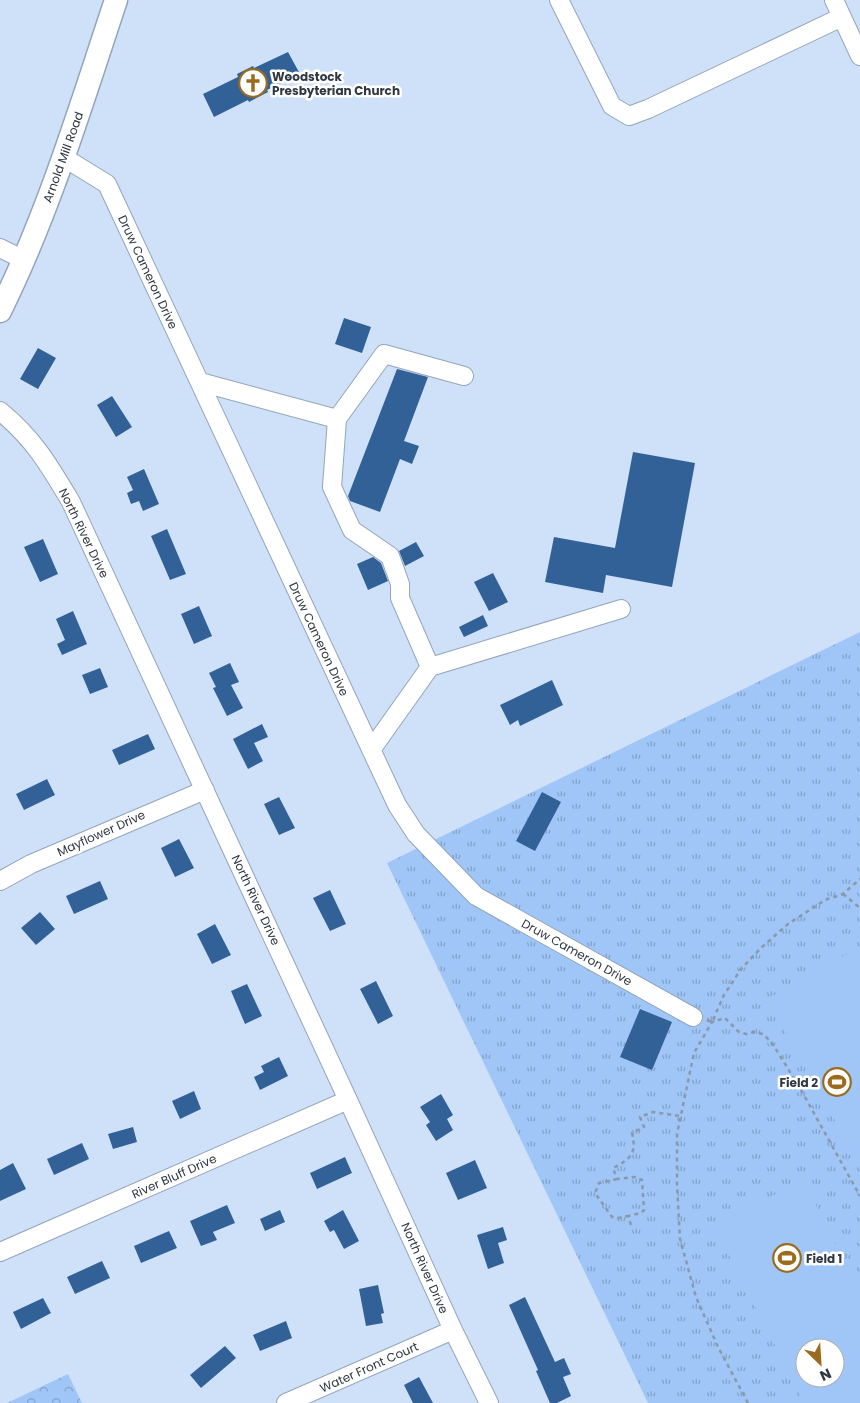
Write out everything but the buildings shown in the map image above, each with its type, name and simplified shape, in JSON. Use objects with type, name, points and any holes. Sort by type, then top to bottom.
[{"type":"main road","name":"Arnold Mill Road","points":[[0,311],[24,260],[63,157],[116,0]]},
{"type":"street","points":[[559,0],[612,106],[629,116],[648,110],[842,17]]},
{"type":"street","points":[[834,0],[860,56]]},
{"type":"street","name":"Druw Cameron Drive","points":[[63,157],[107,184],[397,805],[416,834],[476,896],[694,1017]]},
{"type":"street","points":[[0,248],[24,260]]},
{"type":"street","points":[[430,667],[400,598],[400,584],[390,556],[352,530],[332,487],[337,418],[384,354],[464,376]]},
{"type":"street","points":[[200,382],[337,418]]},
{"type":"street","name":"North River Drive","points":[[0,411],[32,440],[71,502],[453,1330],[489,1403]]},
{"type":"street","points":[[371,750],[430,667],[621,610]]},
{"type":"street","name":"Mayflower Drive","points":[[0,881],[31,864],[205,790]]},
{"type":"street","name":"River Bluff Drive","points":[[0,1252],[348,1100]]},
{"type":"street","name":"Water Front Court","points":[[286,1403],[453,1330]]},
{"type":"path","points":[[748,1403],[718,1347],[696,1297],[680,1240],[677,1134],[680,1116],[694,1053],[712,1022],[724,995],[741,969],[788,924],[825,900],[843,894],[860,879]]},
{"type":"path","points":[[843,894],[860,908]]},
{"type":"path","points":[[694,1017],[712,1022],[725,1018],[739,1032],[763,1034],[772,1043],[787,1066],[860,1196]]},
{"type":"path","points":[[618,1179],[613,1168],[625,1162],[631,1156],[635,1144],[632,1133],[644,1127],[640,1118],[652,1112],[680,1116]]},
{"type":"path","points":[[635,1177],[642,1180],[644,1210],[641,1213],[618,1218],[612,1217],[595,1193],[599,1183],[618,1179],[635,1177]]},
{"type":"path","points":[[628,1216],[630,1225]]},
{"type":"green space","points":[[860,632],[860,1403],[648,1403],[387,863]]},
{"type":"green space","name":"Field 2","points":[[856,949],[860,956],[860,1165],[767,999]]},
{"type":"green space","name":"Field 1","points":[[804,1181],[860,1294],[860,1403],[804,1403],[796,1388],[845,1388],[845,1338],[795,1338],[795,1385],[713,1223]]},
{"type":"green space","points":[[68,1374],[82,1403],[7,1403]]},
{"type":"place","name":"Woodstock Presbyterian Church","points":[[253,83]]},
{"type":"place","name":"Field 2","points":[[837,1082]]},
{"type":"place","name":"Field 1","points":[[787,1258]]}]
